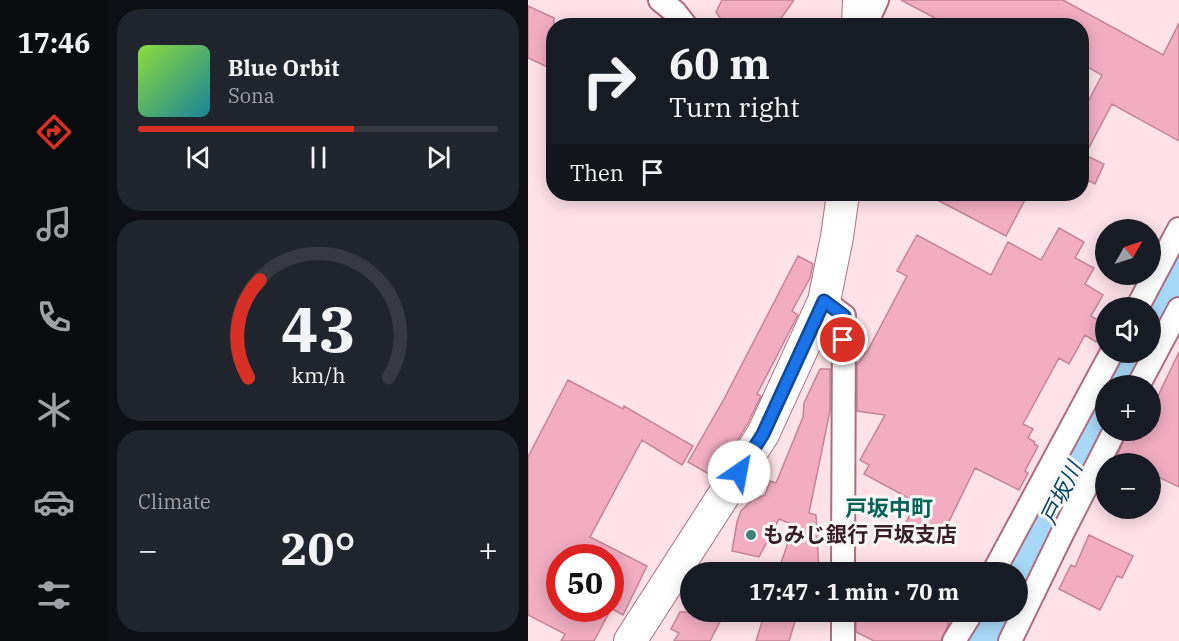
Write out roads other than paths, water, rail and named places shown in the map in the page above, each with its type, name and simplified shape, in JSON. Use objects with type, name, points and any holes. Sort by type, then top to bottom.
[{"type":"main road","points":[[858,18],[859,0]]},
{"type":"main road","points":[[630,641],[763,434],[824,301],[842,201]]},
{"type":"street","points":[[660,0],[680,18]]},
{"type":"street","points":[[869,18],[878,0]]},
{"type":"street","points":[[1143,297],[1179,229]]},
{"type":"street","points":[[824,301],[844,316],[843,562]]},
{"type":"street","points":[[1144,375],[1179,309]]},
{"type":"street","points":[[999,562],[1106,363]]},
{"type":"street","points":[[1010,641],[1109,441]]},
{"type":"street","points":[[843,622],[843,641]]},
{"type":"street","points":[[954,641],[966,622]]},
{"type":"waterway","name":"戸坂川","points":[[1160,297],[1179,263]]},
{"type":"waterway","name":"戸坂川","points":[[1120,375],[1126,363]]},
{"type":"waterway","name":"戸坂川","points":[[1027,562],[1095,425]]},
{"type":"waterway","name":"戸坂川","points":[[984,641],[995,622]]},
{"type":"place","name":"もみじ銀行 戸坂支店","points":[[751,535]]},
{"type":"district","name":"戸坂中町","points":[[889,508]]}]
